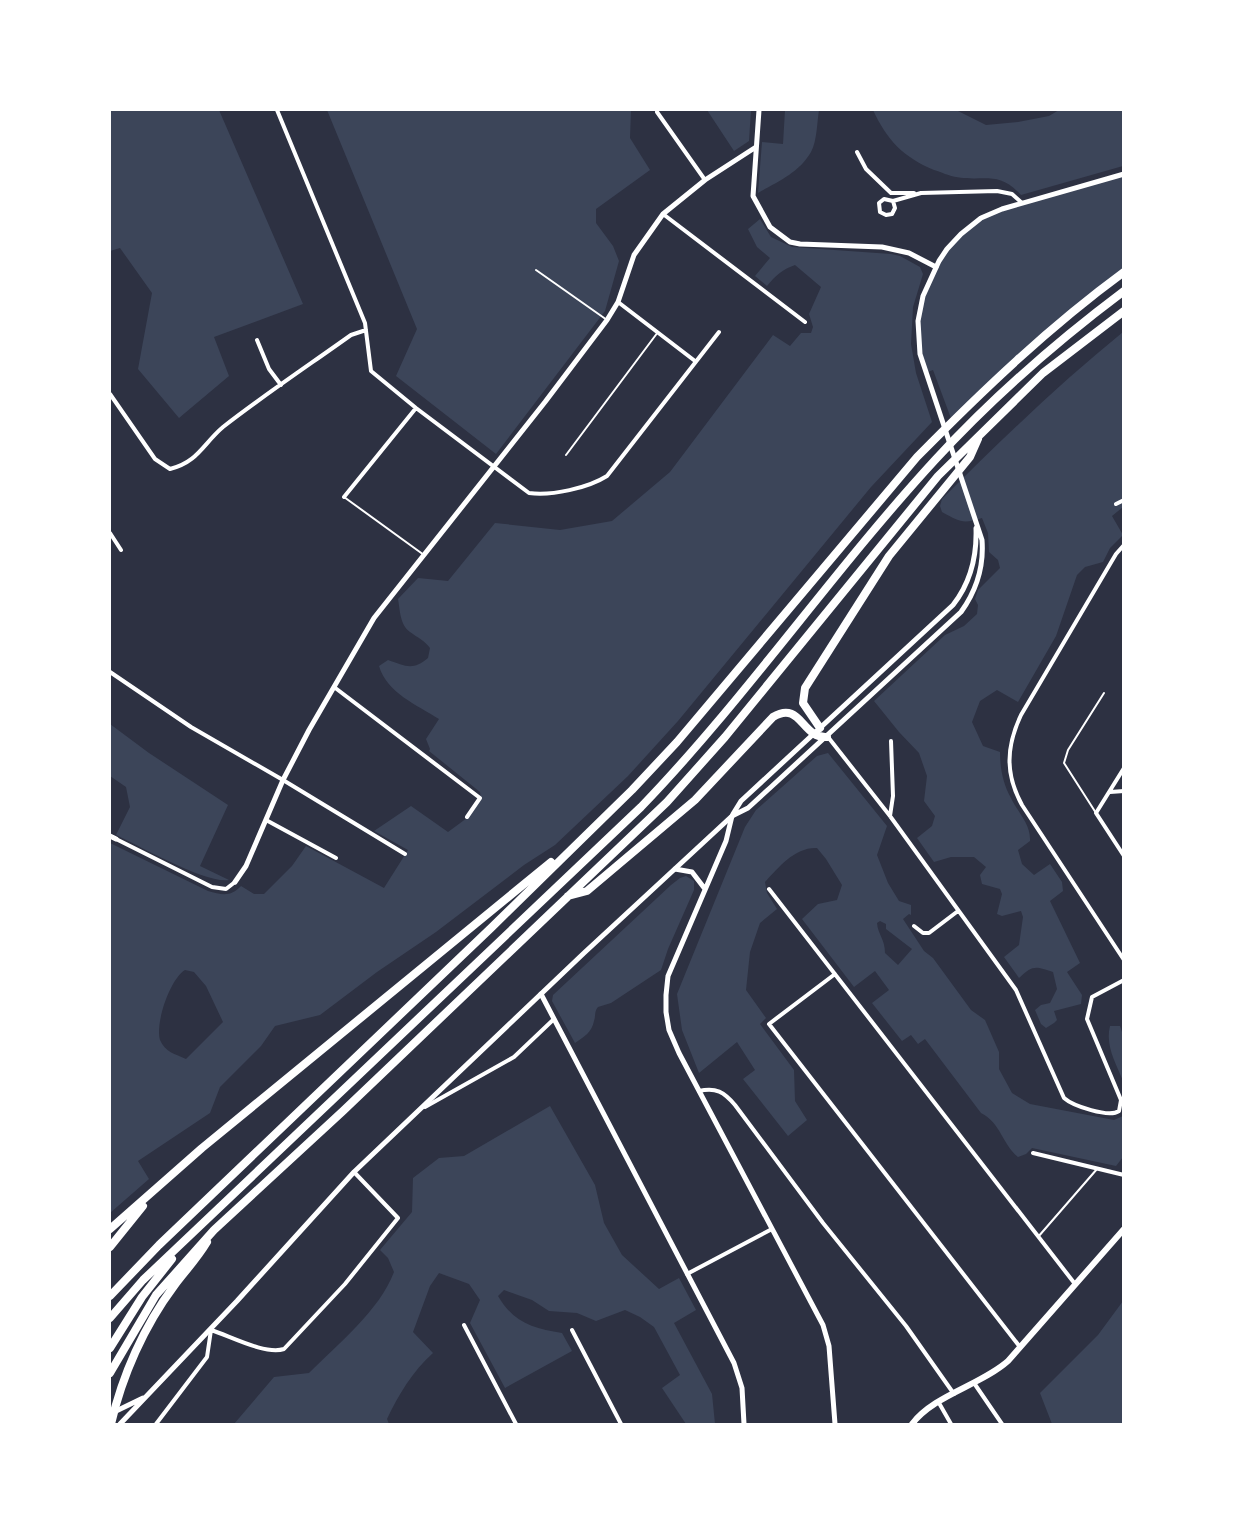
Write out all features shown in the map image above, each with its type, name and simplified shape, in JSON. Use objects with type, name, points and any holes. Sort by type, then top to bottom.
[{"type":"highway","points":[[110,1296],[159,1245],[474,944],[677,742],[917,457],[992,382],[1035,343],[1091,296],[1124,272]]},
{"type":"highway","points":[[110,1318],[142,1280],[641,807],[693,751],[913,484],[950,444],[1028,369],[1124,291]]},
{"type":"highway","points":[[110,1373],[156,1295],[214,1230],[637,832],[694,773],[930,485],[1043,374],[1124,312]]},
{"type":"highway","points":[[820,728],[803,703],[805,688],[879,571],[970,457],[980,435]]},
{"type":"highway","points":[[566,897],[587,891],[695,800],[773,717],[783,712],[794,714],[813,735],[827,737]]},
{"type":"highway","points":[[110,1230],[202,1148],[582,838]]},
{"type":"highway","points":[[110,1247],[164,1182]]},
{"type":"highway","points":[[110,1348],[123,1325],[165,1267],[220,1207]]},
{"type":"highway","points":[[111,1425],[130,1365],[163,1302],[196,1260],[214,1230]]},
{"type":"main road","points":[[912,1425],[923,1413],[1004,1365],[1124,1229]]},
{"type":"street","points":[[278,110],[365,323],[371,371],[529,494],[546,496],[598,482],[607,476],[719,332]]},
{"type":"street","points":[[759,110],[753,196],[770,227],[779,235],[790,242],[800,244],[882,247],[909,253],[936,267]]},
{"type":"street","points":[[658,111],[705,180]]},
{"type":"street","points":[[112,838],[212,887],[226,889],[235,882],[246,866],[283,780],[374,618],[494,468],[607,320],[618,302],[634,255],[663,214],[705,180],[756,147]]},
{"type":"street","points":[[857,152],[866,169],[891,193],[997,191],[1012,194],[1022,203]]},
{"type":"street","points":[[835,1425],[826,1332],[675,1046],[669,1030],[666,994],[671,968],[726,841],[732,816],[748,808],[952,622],[966,606],[976,586],[982,559],[982,540],[920,354],[918,321],[923,296],[936,267],[947,249],[981,218],[1002,208],[1124,174]]},
{"type":"street","points":[[893,201],[895,208],[892,214],[886,216],[880,212],[878,206],[881,200],[887,198],[893,201],[921,193]]},
{"type":"street","points":[[663,214],[806,322]]},
{"type":"street","points":[[618,302],[696,361]]},
{"type":"street","points":[[110,394],[155,459],[170,470],[193,459],[220,430],[351,335],[366,330]]},
{"type":"street","points":[[257,340],[266,362],[281,385]]},
{"type":"street","points":[[344,497],[416,408]]},
{"type":"street","points":[[1116,504],[1124,500]]},
{"type":"street","points":[[120,1425],[211,1330],[354,1172],[732,816],[741,801],[953,605],[964,590],[972,569],[976,524]]},
{"type":"street","points":[[110,533],[121,550]]},
{"type":"street","points":[[1124,546],[1116,554],[1021,715],[1011,742],[1008,762],[1011,780],[1022,806],[1124,960]]},
{"type":"street","points":[[110,672],[191,727],[405,854]]},
{"type":"street","points":[[334,687],[480,798],[467,817]]},
{"type":"street","points":[[820,728],[890,816],[1016,990],[1064,1098],[1072,1104],[1111,1114],[1119,1111],[1121,1100],[1086,1016],[1092,997],[1124,980]]},
{"type":"street","points":[[890,816],[893,796],[891,741]]},
{"type":"street","points":[[1124,768],[1096,813],[1124,856]]},
{"type":"street","points":[[1109,792],[1124,791]]},
{"type":"street","points":[[266,820],[336,858]]},
{"type":"street","points":[[675,869],[692,872],[705,889]]},
{"type":"street","points":[[770,889],[1075,1284]]},
{"type":"street","points":[[914,926],[922,933],[929,933],[958,911]]},
{"type":"street","points":[[835,974],[769,1024],[1020,1348]]},
{"type":"street","points":[[541,994],[739,1375],[743,1395],[744,1425]]},
{"type":"street","points":[[419,1110],[514,1057],[554,1019]]},
{"type":"street","points":[[699,1091],[719,1090],[730,1100],[823,1223],[906,1326],[954,1394]]},
{"type":"street","points":[[1033,1153],[1124,1175]]},
{"type":"street","points":[[211,1330],[266,1350],[284,1349],[345,1284],[398,1218],[354,1172]]},
{"type":"street","points":[[687,1274],[772,1229]]},
{"type":"street","points":[[464,1325],[516,1425]]},
{"type":"street","points":[[156,1425],[207,1357],[211,1330]]},
{"type":"street","points":[[572,1330],[621,1425]]},
{"type":"street","points":[[974,1383],[1002,1425]]},
{"type":"street","points":[[110,1414],[147,1396]]},
{"type":"street","points":[[939,1403],[951,1425]]},
{"type":"lane","points":[[536,270],[607,320]]},
{"type":"lane","points":[[566,455],[658,332]]},
{"type":"lane","points":[[344,497],[424,556]]},
{"type":"lane","points":[[1096,813],[1064,763],[1068,750],[1104,693]]},
{"type":"lane","points":[[1038,1237],[1097,1169]]},
{"type":"shaded area","points":[[110,110],[219,110],[303,304],[214,337],[229,376],[179,418],[138,369],[152,293],[120,248],[110,251]]},
{"type":"shaded area","points":[[327,110],[631,110],[630,138],[650,170],[596,209],[596,223],[613,246],[619,261],[605,311],[496,454],[396,376],[417,329]]},
{"type":"shaded area","points":[[707,110],[751,110],[749,141],[734,151]]},
{"type":"shaded area","points":[[785,110],[819,110],[813,148],[794,171],[758,193],[762,142],[783,144]]},
{"type":"shaded area","points":[[873,110],[956,110],[986,125],[1049,116],[1059,110],[1123,110],[1123,166],[1021,195],[1005,182],[991,178],[953,176],[923,165],[890,139]]},
{"type":"shaded area","points":[[1123,174],[1123,272],[1091,296],[952,421],[933,370],[925,373],[918,321],[923,296],[947,249],[981,218],[1002,209]]},
{"type":"shaded area","points":[[760,219],[771,237],[792,247],[891,254],[900,256],[920,267],[923,274],[913,307],[911,344],[916,373],[932,422],[871,487],[678,721],[628,776],[555,845],[524,865],[436,932],[377,972],[320,1015],[275,1026],[261,1046],[220,1087],[210,1113],[138,1161],[149,1179],[110,1213],[110,843],[208,891],[218,893],[230,893],[241,886],[254,894],[264,894],[292,866],[306,846],[384,888],[408,850],[374,831],[411,806],[448,832],[467,818],[481,799],[480,792],[429,751],[426,739],[439,719],[396,691],[389,684],[379,666],[388,660],[413,666],[428,658],[430,648],[404,625],[398,599],[418,578],[448,581],[495,523],[560,530],[612,521],[670,472],[773,335],[790,346],[801,333],[811,333],[813,327],[809,314],[821,287],[795,265],[780,273],[767,286],[755,276],[770,258],[757,247],[748,229]],"holes":[[[185,970],[194,972],[206,986],[223,1022],[186,1059],[165,1047],[160,1040],[159,1032],[165,1002],[174,982]]]},
{"type":"shaded area","points":[[1123,332],[1123,507],[1112,516],[1123,535],[1110,548],[1103,562],[1085,567],[1077,575],[1056,636],[1018,702],[997,690],[980,701],[972,722],[983,746],[1000,752],[1001,770],[1006,787],[1028,829],[1030,841],[1018,850],[1022,864],[1034,875],[1050,864],[1062,882],[1063,891],[1050,901],[1080,963],[1067,972],[1082,995],[1081,1004],[1054,1011],[1057,1020],[1046,1028],[1041,1024],[1035,1010],[1041,1005],[1050,1003],[1057,989],[1053,972],[1034,968],[1019,978],[1004,957],[1019,945],[1023,917],[1021,911],[1002,916],[997,914],[1002,894],[1000,889],[982,884],[980,875],[986,867],[974,857],[951,857],[934,862],[917,838],[932,826],[935,816],[924,801],[927,776],[919,753],[874,701],[945,635],[964,626],[977,614],[978,605],[975,599],[978,590],[1000,568],[998,560],[989,552],[988,533],[982,518],[962,521],[953,518],[942,512],[940,506],[942,499],[1030,413]]},
{"type":"shaded area","points":[[110,724],[149,753],[228,805],[200,866],[229,880],[219,880],[189,870],[116,835],[130,807],[126,787],[110,776]]},
{"type":"shaded area","points":[[828,753],[887,826],[877,855],[888,883],[899,901],[911,905],[911,915],[903,919],[924,951],[933,958],[971,1010],[985,1020],[999,1052],[999,1069],[1012,1093],[1030,1104],[1114,1120],[1123,1116],[1123,1157],[1116,1166],[1032,1148],[1026,1154],[1018,1157],[993,1122],[981,1113],[925,1039],[918,1044],[911,1035],[902,1041],[872,1003],[889,990],[875,971],[854,987],[802,919],[818,904],[837,900],[842,885],[817,848],[795,854],[765,882],[767,893],[777,909],[760,923],[750,952],[746,990],[766,1018],[760,1024],[794,1070],[795,1101],[807,1120],[788,1136],[743,1079],[755,1070],[737,1042],[699,1073],[682,1030],[677,994],[745,827],[756,810],[817,756]],"holes":[[[880,921],[886,924],[886,929],[912,949],[898,965],[885,953],[877,923]]]},
{"type":"shaded area","points":[[686,876],[694,881],[694,890],[661,970],[611,1003],[598,1007],[591,1028],[575,1043],[552,1001],[553,995],[671,885]]},
{"type":"shaded area","points":[[1110,1026],[1120,1026],[1123,1035],[1123,1081],[1110,1047]]},
{"type":"shaded area","points":[[550,1106],[595,1185],[604,1223],[622,1255],[659,1289],[679,1278],[696,1310],[674,1323],[712,1394],[715,1424],[686,1424],[662,1388],[680,1375],[654,1327],[640,1317],[625,1310],[596,1321],[577,1313],[549,1311],[532,1300],[504,1290],[498,1296],[510,1312],[525,1323],[562,1333],[572,1351],[505,1388],[470,1323],[480,1300],[469,1284],[439,1273],[430,1286],[413,1332],[433,1353],[401,1392],[387,1419],[389,1424],[234,1424],[274,1377],[309,1373],[357,1326],[379,1300],[394,1272],[388,1258],[380,1250],[412,1212],[413,1178],[439,1158],[464,1156]]},
{"type":"shaded area","points":[[1123,1301],[1123,1424],[1052,1424],[1040,1393],[1098,1335]]}]
